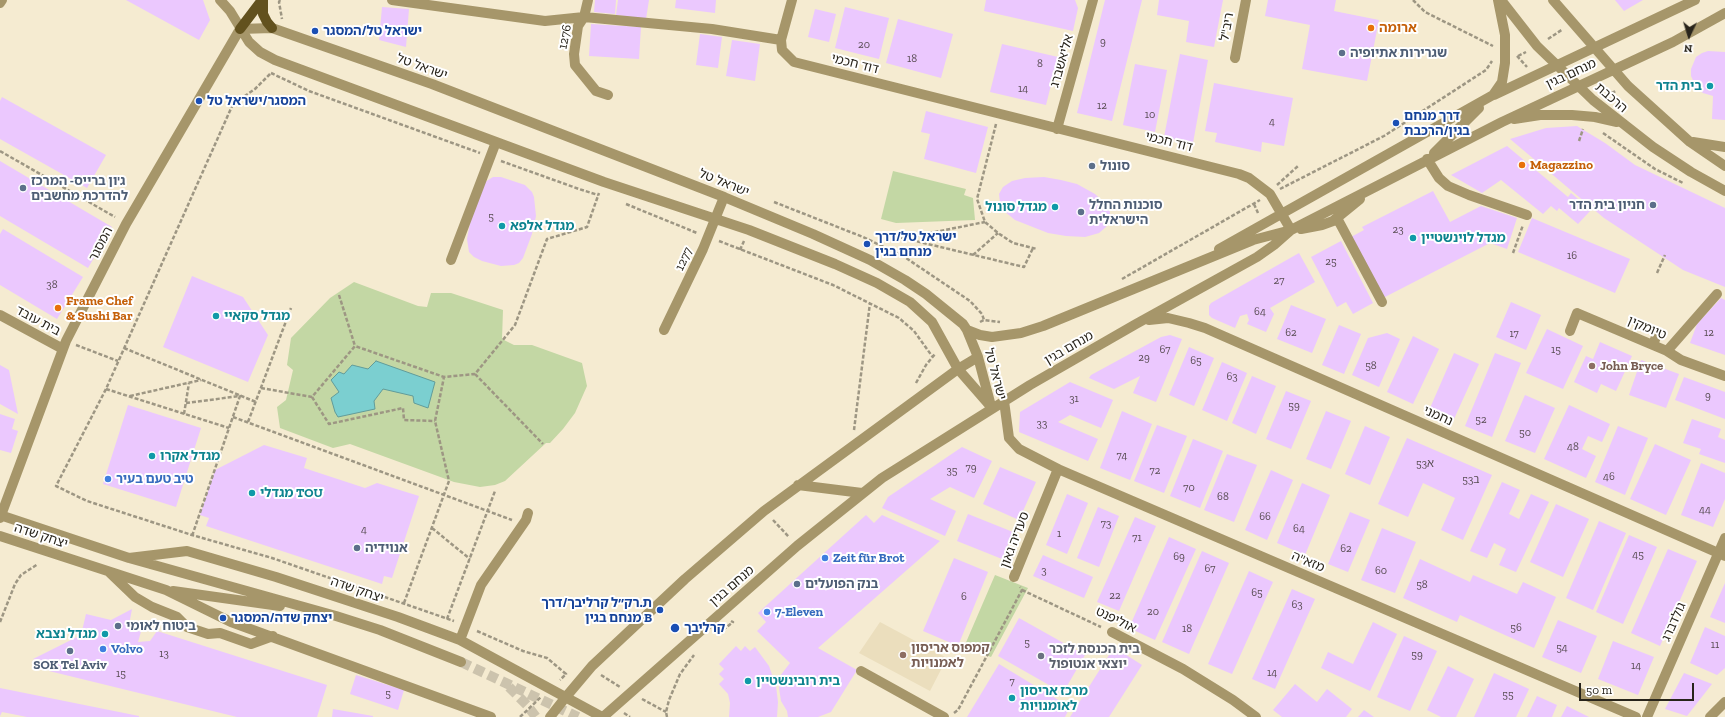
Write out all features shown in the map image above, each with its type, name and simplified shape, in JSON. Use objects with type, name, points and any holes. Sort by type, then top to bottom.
[{"type":"main road","name":"המסגר","points":[[240,29],[263,0]]},
{"type":"main road","name":"המסגר","points":[[263,0],[263,14],[272,28]]},
{"type":"street","points":[[220,0],[230,11],[240,29]]},
{"type":"street","points":[[392,0],[545,21],[584,17],[712,29],[781,40],[792,0]]},
{"type":"street","name":"1276","points":[[588,0],[584,17],[578,26],[574,54],[576,65],[596,91],[608,95]]},
{"type":"street","name":"אליאשברג","points":[[1057,129],[1093,0]]},
{"type":"street","name":"ריב\"ל","points":[[1235,58],[1246,0]]},
{"type":"street","points":[[1180,270],[1493,96],[1502,82],[1504,21],[1499,0]]},
{"type":"street","name":"הרכבת","points":[[1499,0],[1537,46],[1578,86],[1623,125],[1691,172],[1725,191]]},
{"type":"street","name":"הרכבת","points":[[1553,0],[1612,70],[1650,107],[1690,142],[1725,166]]},
{"type":"street","name":"מנחם בגין","points":[[1427,159],[1474,112],[1493,96],[1695,0]]},
{"type":"street","name":"מנחם בגין","points":[[967,330],[980,335],[992,337],[1021,333],[1043,326],[1254,240],[1291,230],[1427,159],[1502,122],[1673,42],[1725,13]]},
{"type":"street","name":"ישראל טל","points":[[240,29],[272,28],[432,84],[724,197],[813,234],[870,260],[905,280],[942,305],[963,324],[978,357],[992,408]]},
{"type":"street","name":"ישראל טל","points":[[240,29],[249,42],[260,52],[276,60],[604,182],[715,218],[835,264],[877,283],[916,306],[932,322],[958,369],[992,408]]},
{"type":"street","name":"המסגר","points":[[0,516],[65,345],[126,224],[240,29]]},
{"type":"street","name":"דוד חכמי","points":[[781,40],[782,50],[794,62],[1057,129],[1226,170],[1249,178],[1270,194],[1291,230]]},
{"type":"street","points":[[1502,122],[1540,115],[1572,114],[1606,119],[1623,125]]},
{"type":"street","points":[[451,260],[496,142]]},
{"type":"street","points":[[1690,142],[1725,148]]},
{"type":"street","points":[[1427,159],[1439,178],[1448,186],[1469,195],[1528,215]]},
{"type":"street","points":[[1291,230],[1322,225],[1337,218],[1370,190]]},
{"type":"street","name":"1277","points":[[664,330],[708,237],[724,197]]},
{"type":"street","points":[[1337,218],[1382,302]]},
{"type":"street","name":"מנחם בגין","points":[[602,717],[797,546],[882,478],[992,408],[1136,324],[1257,257],[1291,230]]},
{"type":"street","points":[[1667,351],[1717,294]]},
{"type":"street","name":"טיומקין","points":[[1570,331],[1577,313],[1667,351],[1681,360],[1725,376]]},
{"type":"street","name":"בית עובד","points":[[0,315],[65,345]]},
{"type":"street","name":"נחמני","points":[[1136,324],[1168,318],[1205,328],[1722,555]]},
{"type":"street","points":[[1653,345],[1657,334]]},
{"type":"street","points":[[550,717],[564,698],[592,666],[685,580],[764,511],[958,369],[978,357]]},
{"type":"street","name":"מזא''ה","points":[[1004,401],[1009,438],[1019,449],[1058,469],[1636,717]]},
{"type":"street","name":"סעדיה גאון","points":[[1014,577],[1058,469]]},
{"type":"street","points":[[798,485],[862,493]]},
{"type":"street","points":[[460,640],[482,585],[526,520],[528,513]]},
{"type":"street","name":"יצחק שדה","points":[[0,516],[129,558],[380,630],[461,662]]},
{"type":"street","name":"יצחק שדה","points":[[0,536],[166,590],[231,622],[273,636],[491,717]]},
{"type":"street","name":"גולדברג","points":[[1646,717],[1722,555],[1725,538]]},
{"type":"street","name":"יצחק שדה","points":[[129,558],[187,550],[276,577],[398,617],[460,640],[564,698],[602,717]]},
{"type":"street","points":[[105,570],[118,580],[135,597],[152,607],[177,617],[187,627],[208,634],[220,633],[251,644],[273,636]]},
{"type":"street","name":"יצחק שדה","points":[[166,590],[318,611]]},
{"type":"street","name":"אוליפנט","points":[[1112,632],[1183,669],[1233,700],[1256,717]]},
{"type":"street","points":[[861,671],[947,715]]},
{"type":"street","points":[[1710,717],[1725,702]]},
{"type":"path","points":[[280,0],[281,17],[287,33]]},
{"type":"path","points":[[1413,0],[1425,12],[1490,46],[1502,48]]},
{"type":"path","points":[[1119,280],[1206,232],[1270,194],[1384,136],[1486,70],[1502,48]]},
{"type":"path","points":[[272,558],[192,535],[71,495],[56,486],[106,389],[233,104],[255,89],[270,74],[276,60]]},
{"type":"path","points":[[270,74],[309,91],[579,190],[599,195]]},
{"type":"path","points":[[999,114],[976,199],[985,222],[998,233],[1013,243],[1037,249]]},
{"type":"path","points":[[1579,141],[1585,123]]},
{"type":"path","points":[[1599,129],[1620,146],[1655,169],[1690,187]]},
{"type":"path","points":[[0,151],[126,224]]},
{"type":"path","points":[[1277,186],[1298,166]]},
{"type":"path","points":[[355,346],[444,377],[475,374],[515,325],[547,239],[587,227],[604,182]]},
{"type":"path","points":[[624,203],[833,285],[870,303],[907,324],[932,356]]},
{"type":"path","points":[[1513,253],[1528,215]]},
{"type":"path","points":[[904,238],[985,222]]},
{"type":"path","points":[[882,233],[1024,267],[1033,248]]},
{"type":"path","points":[[973,255],[998,233]]},
{"type":"path","points":[[1657,273],[1665,255]]},
{"type":"path","points":[[339,295],[355,346]]},
{"type":"path","points":[[854,432],[870,303]]},
{"type":"path","points":[[248,422],[291,308]]},
{"type":"path","points":[[967,330],[984,320],[1007,323]]},
{"type":"path","points":[[65,345],[118,361]]},
{"type":"path","points":[[312,397],[355,346]]},
{"type":"path","points":[[124,348],[256,402]]},
{"type":"path","points":[[475,374],[543,444]]},
{"type":"path","points":[[398,617],[449,481],[435,421],[444,377]]},
{"type":"path","points":[[130,396],[202,380]]},
{"type":"path","points":[[184,414],[189,382]]},
{"type":"path","points":[[261,388],[312,397],[329,424],[403,408],[404,420],[435,421]]},
{"type":"path","points":[[106,389],[229,428]]},
{"type":"path","points":[[186,404],[240,396]]},
{"type":"path","points":[[187,550],[240,396]]},
{"type":"path","points":[[233,417],[512,520]]},
{"type":"path","points":[[442,633],[496,491]]},
{"type":"path","points":[[764,511],[797,546]]},
{"type":"path","points":[[432,528],[470,558]]},
{"type":"path","points":[[0,622],[14,584],[21,575],[38,564]]},
{"type":"path","name":"סעדיה גאון","points":[[1014,577],[1022,590]]},
{"type":"path","points":[[947,715],[958,710],[1022,590]]},
{"type":"path","name":"אוליפנט","points":[[1022,590],[1112,632]]},
{"type":"path","name":"מנחם בגין","points":[[720,632],[733,622],[728,619]]},
{"type":"path","points":[[667,717],[666,712],[680,674],[697,652]]},
{"type":"path","points":[[520,717],[549,689]]},
{"type":"path","points":[[641,698],[666,712]]},
{"type":"shaded area","name":"קמפוס אריסון לאמנויות","points":[[880,622],[947,658],[930,691],[859,653]]},
{"type":"green space","points":[[893,171],[966,189],[964,195],[973,198],[975,220],[896,223],[881,219]]},
{"type":"green space","points":[[354,282],[418,306],[427,307],[431,293],[451,293],[503,310],[502,339],[514,345],[532,345],[582,363],[587,386],[575,413],[550,443],[546,443],[505,481],[495,485],[480,487],[454,482],[350,444],[333,448],[280,428],[277,407],[286,400],[293,370],[287,365],[291,338],[330,298]]},
{"type":"green space","points":[[995,575],[1028,588],[991,657],[964,647]]},
{"type":"water","points":[[376,361],[435,382],[428,408],[414,403],[413,396],[383,389],[374,401],[375,409],[338,417],[331,398],[339,392],[331,380],[339,372],[344,374],[352,365],[368,369]]},
{"type":"building","points":[[126,0],[203,0],[210,20],[199,40]]},
{"type":"building","points":[[595,0],[616,0],[615,14],[594,12]]},
{"type":"building","points":[[618,0],[649,0],[646,19],[616,15]]},
{"type":"building","points":[[676,0],[716,0],[715,13],[675,8]]},
{"type":"building","points":[[986,0],[1075,0],[1078,8],[1073,31],[984,11]]},
{"type":"building","points":[[1105,0],[1142,0],[1112,121],[1077,113]]},
{"type":"building","points":[[1159,0],[1223,0],[1214,47],[1186,42],[1189,21],[1157,15]]},
{"type":"building","points":[[1268,0],[1336,0],[1334,11],[1379,20],[1367,81],[1302,69],[1310,25],[1265,16]]},
{"type":"building","points":[[1615,0],[1643,0],[1624,11]]},
{"type":"building","points":[[382,7],[409,9],[406,47],[379,40]]},
{"type":"building","points":[[845,7],[889,18],[879,59],[835,48]]},
{"type":"building","points":[[815,9],[836,14],[829,42],[808,37]]},
{"type":"building","points":[[898,19],[953,34],[941,78],[886,63]]},
{"type":"building","points":[[591,24],[641,27],[639,59],[589,56]]},
{"type":"building","points":[[700,34],[722,37],[718,68],[696,65]]},
{"type":"building","points":[[732,40],[760,44],[755,81],[726,76]]},
{"type":"building","points":[[1002,44],[1058,57],[1046,105],[990,92]]},
{"type":"building","name":"בית הדר","points":[[1708,51],[1725,52],[1725,120],[1712,119],[1713,96],[1703,93],[1697,89],[1691,76],[1691,69],[1696,57]]},
{"type":"building","points":[[1180,54],[1208,60],[1193,143],[1164,137]]},
{"type":"building","points":[[1135,64],[1167,70],[1155,132],[1123,125]]},
{"type":"building","points":[[1214,83],[1293,98],[1284,146],[1262,142],[1261,152],[1215,142],[1217,133],[1205,131]]},
{"type":"building","points":[[2,97],[106,155],[87,188],[0,139],[0,101]]},
{"type":"building","points":[[926,111],[988,127],[976,173],[924,159],[930,134],[921,132]]},
{"type":"building","name":"חניון בית הדר","points":[[1577,126],[1605,143],[1635,165],[1725,208],[1725,287],[1683,270],[1604,218],[1510,139],[1546,128]]},
{"type":"building","points":[[1507,146],[1568,197],[1571,193],[1591,210],[1578,224],[1559,208],[1557,211],[1551,206],[1543,214],[1501,180],[1482,193],[1451,175]]},
{"type":"building","name":"ג'ון ברייס- המרכז להדרכת מחשבים","points":[[0,161],[112,227],[88,268],[0,216]]},
{"type":"building","name":"מגדל אלפא","points":[[493,177],[501,177],[525,185],[532,192],[534,197],[536,216],[532,234],[523,258],[519,263],[514,265],[501,266],[482,261],[474,257],[469,252],[467,239],[471,218],[485,182]]},
{"type":"building","name":"מגדל סונול","points":[[1044,177],[1077,184],[1095,194],[1106,204],[1110,212],[1110,220],[1106,227],[1099,233],[1085,237],[1066,236],[1048,233],[1015,220],[1004,211],[1000,203],[999,194],[1003,187],[1012,181],[1025,178]]},
{"type":"building","name":"מגדל לוינשטיין","points":[[1433,191],[1450,222],[1481,206],[1517,218],[1507,249],[1490,243],[1383,298],[1351,237],[1364,230],[1362,227]]},
{"type":"building","points":[[1532,218],[1630,259],[1615,293],[1518,252]]},
{"type":"building","points":[[3,229],[83,277],[57,319],[0,285],[0,234]]},
{"type":"building","points":[[1341,241],[1373,303],[1353,314],[1346,302],[1337,307],[1311,257]]},
{"type":"building","points":[[1299,253],[1315,282],[1270,308],[1274,314],[1266,332],[1247,324],[1249,320],[1247,314],[1240,316],[1235,328],[1212,318],[1209,315],[1209,306],[1211,303]]},
{"type":"building","name":"מגדל סקאיי","points":[[192,276],[243,297],[268,335],[248,382],[163,347]]},
{"type":"building","points":[[1721,298],[1725,300],[1725,355],[1690,343],[1697,324]]},
{"type":"building","points":[[1511,302],[1541,315],[1526,350],[1496,337]]},
{"type":"building","points":[[1291,305],[1326,319],[1312,353],[1277,339]]},
{"type":"building","points":[[1339,325],[1361,334],[1344,374],[1322,365]]},
{"type":"building","points":[[1547,329],[1583,346],[1563,389],[1526,373]]},
{"type":"building","points":[[1387,333],[1400,339],[1379,387],[1352,375],[1368,338]]},
{"type":"building","points":[[1170,335],[1182,339],[1156,402],[1133,393],[1140,376],[1114,389],[1089,378],[1091,375],[1161,337]]},
{"type":"building","points":[[1413,336],[1439,349],[1413,404],[1387,392]]},
{"type":"building","points":[[1600,342],[1632,356],[1616,391],[1601,384],[1597,393],[1574,382],[1586,356],[1593,359]]},
{"type":"building","points":[[1189,347],[1214,358],[1194,406],[1169,395]]},
{"type":"building","points":[[1454,353],[1479,364],[1454,419],[1430,408]]},
{"type":"building","points":[[1495,353],[1521,363],[1492,437],[1465,426]]},
{"type":"building","points":[[1641,360],[1679,374],[1666,408],[1629,395]]},
{"type":"building","points":[[1222,362],[1247,373],[1227,421],[1202,410]]},
{"type":"building","points":[[0,365],[9,370],[18,414],[0,404]]},
{"type":"building","points":[[1252,376],[1276,386],[1256,434],[1232,423]]},
{"type":"building","points":[[1684,377],[1725,392],[1725,419],[1675,400]]},
{"type":"building","points":[[1070,382],[1113,400],[1101,428],[1070,415],[1058,422],[1098,439],[1088,461],[1019,432],[1020,412]]},
{"type":"building","points":[[1286,391],[1311,401],[1291,449],[1266,439]]},
{"type":"building","points":[[1525,395],[1555,408],[1535,453],[1505,441]]},
{"type":"building","name":"מגדל אקרו","points":[[128,405],[201,428],[176,507],[103,484]]},
{"type":"building","points":[[1569,405],[1610,424],[1602,442],[1588,436],[1582,449],[1596,456],[1586,478],[1544,459]]},
{"type":"building","points":[[1122,411],[1152,424],[1130,480],[1100,468]]},
{"type":"building","points":[[1326,411],[1351,421],[1331,469],[1306,459]]},
{"type":"building","points":[[0,414],[15,419],[12,429],[18,431],[11,453],[0,450]]},
{"type":"building","points":[[1692,419],[1721,429],[1718,437],[1725,440],[1725,463],[1699,454],[1701,449],[1683,443]]},
{"type":"building","points":[[1157,425],[1187,436],[1164,493],[1134,481]]},
{"type":"building","points":[[1365,426],[1390,437],[1370,485],[1345,474]]},
{"type":"building","points":[[1618,426],[1648,438],[1625,495],[1595,482]]},
{"type":"building","points":[[1407,438],[1492,475],[1463,540],[1441,530],[1455,498],[1423,483],[1408,517],[1378,504]]},
{"type":"building","points":[[1193,439],[1223,451],[1200,508],[1170,496]]},
{"type":"building","points":[[1655,444],[1691,460],[1666,515],[1630,499]]},
{"type":"building","points":[[264,445],[307,458],[304,468],[365,488],[377,483],[419,496],[392,578],[384,576],[382,584],[206,526],[209,518],[200,515],[215,470]]},
{"type":"building","points":[[962,447],[992,461],[974,498],[950,487],[930,499],[956,511],[945,536],[882,508],[888,497]]},
{"type":"building","points":[[1227,454],[1257,465],[1234,522],[1204,510]]},
{"type":"building","points":[[1701,463],[1725,473],[1725,499],[1713,527],[1681,515]]},
{"type":"building","points":[[1000,467],[1036,482],[1019,520],[983,504]]},
{"type":"building","points":[[1271,470],[1293,480],[1267,540],[1245,530]]},
{"type":"building","points":[[1502,482],[1520,490],[1509,514],[1519,519],[1531,494],[1549,502],[1516,572],[1499,565],[1506,549],[1494,543],[1487,558],[1470,551]]},
{"type":"building","points":[[1302,483],[1330,495],[1305,555],[1277,543]]},
{"type":"building","points":[[1067,494],[1088,503],[1067,554],[1046,545]]},
{"type":"building","points":[[1556,504],[1589,519],[1563,577],[1530,562]]},
{"type":"building","points":[[1098,507],[1119,516],[1099,567],[1077,558]]},
{"type":"building","points":[[1350,512],[1370,520],[1348,572],[1328,564]]},
{"type":"building","points":[[968,514],[1013,532],[1002,559],[957,541]]},
{"type":"building","points":[[866,515],[874,523],[882,515],[940,541],[818,648],[857,670],[831,712],[818,717],[788,717],[787,711],[781,701],[779,688],[780,676],[790,663],[757,631],[766,622],[758,613]]},
{"type":"building","points":[[1135,517],[1156,526],[1119,611],[1097,602]]},
{"type":"building","points":[[1599,521],[1626,533],[1593,610],[1566,598]]},
{"type":"building","points":[[1382,528],[1416,542],[1395,593],[1361,580]]},
{"type":"building","points":[[1629,535],[1657,547],[1623,624],[1596,612]]},
{"type":"building","points":[[1169,537],[1196,549],[1155,640],[1129,628]]},
{"type":"building","points":[[1668,549],[1697,561],[1660,646],[1631,633]]},
{"type":"building","points":[[1202,551],[1229,563],[1189,654],[1162,642]]},
{"type":"building","points":[[1043,555],[1093,577],[1084,598],[1033,576]]},
{"type":"building","points":[[954,558],[988,572],[958,646],[923,631]]},
{"type":"building","points":[[1420,559],[1470,582],[1473,575],[1517,594],[1523,582],[1556,597],[1534,648],[1460,615],[1457,622],[1403,598]]},
{"type":"building","points":[[1249,571],[1273,582],[1232,674],[1208,664]]},
{"type":"building","points":[[1725,583],[1725,623],[1710,617]]},
{"type":"building","points":[[1292,589],[1315,599],[1275,689],[1252,679]]},
{"type":"building","points":[[132,609],[129,625],[142,628],[138,642],[150,641],[157,631],[327,685],[317,717],[237,717],[49,671],[51,664],[33,659],[81,635],[86,614],[111,620]]},
{"type":"building","name":"בית הכנסת לזכר יוצאי אנטופול","points":[[1019,618],[1085,655],[1063,693],[998,656]]},
{"type":"building","points":[[1558,620],[1597,636],[1581,673],[1542,657]]},
{"type":"building","points":[[1373,622],[1397,634],[1370,691],[1321,668],[1328,652],[1353,664]]},
{"type":"building","points":[[1705,627],[1725,636],[1725,668],[1717,675],[1690,663]]},
{"type":"building","points":[[1404,636],[1437,651],[1410,711],[1377,697]]},
{"type":"building","points":[[1613,641],[1654,657],[1638,695],[1598,679]]},
{"type":"building","name":"בית רובינשטיין","points":[[736,646],[741,651],[745,646],[750,651],[755,647],[769,666],[776,686],[778,702],[777,717],[729,717],[730,703],[728,694],[719,684],[724,679],[719,674],[724,669],[719,664]]},
{"type":"building","points":[[1114,647],[1142,665],[1109,717],[1070,717]]},
{"type":"building","points":[[999,664],[1070,707],[1065,717],[967,717]]},
{"type":"building","points":[[1448,666],[1474,679],[1456,717],[1441,717],[1427,710]]},
{"type":"building","points":[[1494,673],[1529,689],[1516,717],[1474,717]]},
{"type":"building","points":[[1684,673],[1712,684],[1687,716],[1665,709]]},
{"type":"building","points":[[356,675],[404,690],[398,710],[350,694]]},
{"type":"building","points":[[1295,684],[1317,702],[1327,689],[1352,709],[1346,717],[1282,717],[1273,710]]},
{"type":"building","points":[[0,688],[139,717],[27,717],[2,712],[0,716]]},
{"type":"building","points":[[1537,696],[1557,705],[1552,717],[1527,717]]},
{"type":"building","points":[[1567,706],[1589,717],[1561,717]]},
{"type":"building","points":[[333,709],[373,716],[373,717],[332,717]]},
{"type":"building","points":[[1364,710],[1374,717],[1358,717]]},
{"type":"tunnel","points":[[461,662],[578,717]]},
{"type":"tunnel","points":[[509,687],[527,705],[536,717]]},
{"type":"place","name":"ארומה","points":[[1371,28]]},
{"type":"place","name":"ישראל טל/המסגר","points":[[315,31]]},
{"type":"place","name":"שגרירות אתיופיה","points":[[1342,53]]},
{"type":"place","name":"בית הדר","points":[[1710,86]]},
{"type":"place","name":"המסגר/ישראל טל","points":[[199,101]]},
{"type":"place","name":"דרך מנחם בגין/הרכבת","points":[[1396,123]]},
{"type":"place","name":"Magazzino","points":[[1522,165]]},
{"type":"place","name":"סונול","points":[[1092,166]]},
{"type":"place","name":"ג'ון ברייס- המרכז להדרכת מחשבים","points":[[23,188]]},
{"type":"place","name":"חניון בית הדר","points":[[1653,205]]},
{"type":"place","name":"מגדל סונול","points":[[1055,207]]},
{"type":"place","name":"סוכנות החלל הישראלית","points":[[1081,212]]},
{"type":"place","name":"מגדל אלפא","points":[[502,226]]},
{"type":"place","name":"מגדל לוינשטיין","points":[[1413,238]]},
{"type":"place","name":"ישראל טל/דרך מנחם בגין","points":[[867,244]]},
{"type":"place","name":"Frame Chef & Sushi Bar","points":[[58,308]]},
{"type":"place","name":"מגדל סקאיי","points":[[216,316]]},
{"type":"place","name":"John Bryce","points":[[1592,366]]},
{"type":"place","name":"מגדל אקרו","points":[[152,456]]},
{"type":"place","name":"טיב טעם בעיר","points":[[108,479]]},
{"type":"place","name":"מגדלי TOU","points":[[252,493]]},
{"type":"place","name":"אנוידיה","points":[[357,548]]},
{"type":"place","name":"Zeit für Brot","points":[[825,558]]},
{"type":"place","name":"בנק הפועלים","points":[[797,584]]},
{"type":"place","name":"ת.רק״ל קרליבך/דרך מנחם בגין B","points":[[660,610]]},
{"type":"place","name":"7-Eleven","points":[[767,612]]},
{"type":"place","name":"יצחק שדה/המסגר","points":[[223,618]]},
{"type":"place","name":"ביטוח לאומי","points":[[118,626]]},
{"type":"place","name":"קרליבך","points":[[675,628]]},
{"type":"place","name":"מגדל נצבא","points":[[105,634]]},
{"type":"place","name":"Volvo","points":[[103,649]]},
{"type":"place","name":"SOK Tel Aviv","points":[[70,651]]},
{"type":"place","name":"קמפוס אריסון לאמנויות","points":[[903,655]]},
{"type":"place","name":"בית הכנסת לזכר יוצאי אנטופול","points":[[1041,656]]},
{"type":"place","name":"בית רובינשטיין","points":[[748,681]]},
{"type":"place","name":"מרכז אריסון לאומנויות","points":[[1012,698]]}]
